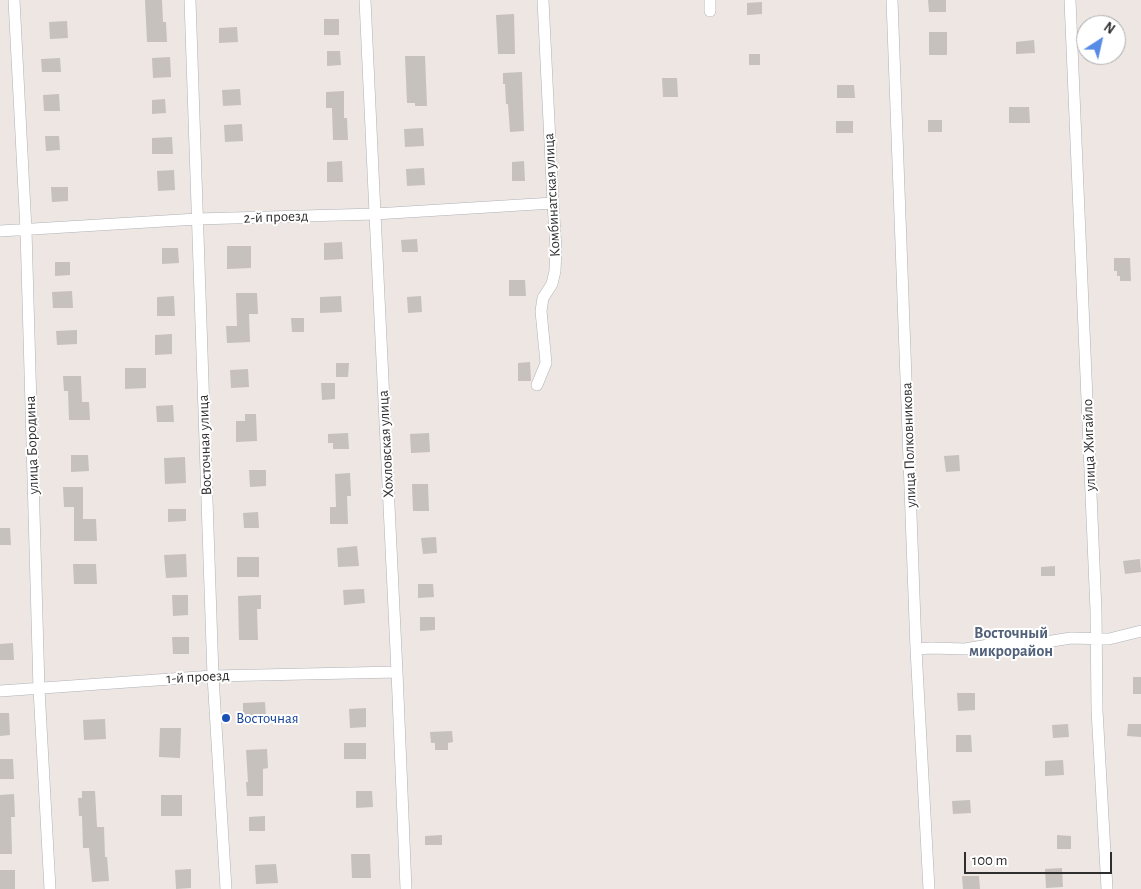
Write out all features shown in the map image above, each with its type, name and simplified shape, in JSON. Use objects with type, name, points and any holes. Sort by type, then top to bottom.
[{"type":"street","name":"улица Бородина","points":[[14,0],[26,230],[39,688],[50,889]]},
{"type":"street","name":"Восточная улица","points":[[190,0],[213,676],[226,889]]},
{"type":"street","name":"Хохловская улица","points":[[365,0],[406,889]]},
{"type":"street","name":"Комбинатская улица","points":[[537,385],[546,362],[541,311],[543,298],[552,284],[555,271],[556,248],[552,203],[543,0]]},
{"type":"street","name":"улица Полковникова","points":[[892,0],[916,649],[929,889]]},
{"type":"street","name":"улица Жигайло","points":[[1070,0],[1096,639],[1097,710],[1107,889]]},
{"type":"street","name":"2-й проезд","points":[[0,231],[197,219],[375,214],[552,203]]},
{"type":"street","points":[[916,649],[966,648],[1006,642],[1033,644],[1071,638],[1109,639],[1141,631]]},
{"type":"street","name":"1-й проезд","points":[[0,690],[213,676],[397,672]]},
{"type":"building","points":[[145,0],[162,0],[163,22],[166,22],[167,42],[147,42]]},
{"type":"building","points":[[928,0],[946,0],[946,12],[929,12]]},
{"type":"building","points":[[762,2],[762,14],[747,15],[747,3]]},
{"type":"building","points":[[514,14],[515,54],[498,54],[496,15]]},
{"type":"building","points":[[324,19],[339,19],[339,35],[324,35]]},
{"type":"building","points":[[67,21],[68,38],[50,39],[49,22]]},
{"type":"building","points":[[237,27],[238,42],[219,43],[219,28]]},
{"type":"building","points":[[929,32],[947,32],[947,55],[929,55]]},
{"type":"building","points":[[1034,40],[1035,53],[1016,54],[1016,42]]},
{"type":"building","points":[[327,51],[340,51],[341,65],[327,66]]},
{"type":"building","points":[[749,54],[760,54],[760,65],[749,65]]},
{"type":"building","points":[[405,56],[425,56],[427,106],[415,106],[415,103],[407,103]]},
{"type":"building","points":[[170,57],[171,77],[153,78],[152,58]]},
{"type":"building","points":[[60,58],[61,72],[42,72],[41,59]]},
{"type":"building","points":[[522,72],[524,131],[510,132],[503,73]]},
{"type":"building","points":[[662,78],[677,78],[678,97],[663,97]]},
{"type":"building","points":[[837,85],[854,85],[855,98],[837,98]]},
{"type":"building","points":[[240,89],[241,105],[223,106],[222,90]]},
{"type":"building","points":[[344,91],[344,118],[347,118],[348,140],[333,140],[332,108],[326,108],[326,92]]},
{"type":"building","points":[[59,94],[60,111],[44,111],[43,95]]},
{"type":"building","points":[[165,99],[166,113],[152,114],[152,100]]},
{"type":"building","points":[[1009,107],[1029,107],[1030,123],[1009,123]]},
{"type":"building","points":[[928,120],[942,120],[942,132],[928,132]]},
{"type":"building","points":[[836,121],[853,121],[853,133],[836,133]]},
{"type":"building","points":[[242,124],[243,141],[225,142],[224,125]]},
{"type":"building","points":[[423,128],[424,146],[405,147],[404,129]]},
{"type":"building","points":[[45,136],[59,136],[60,150],[46,151]]},
{"type":"building","points":[[172,137],[173,154],[152,154],[152,138]]},
{"type":"building","points":[[342,161],[343,182],[327,182],[327,162]]},
{"type":"building","points":[[524,161],[525,181],[512,181],[512,162]]},
{"type":"building","points":[[424,168],[425,185],[407,186],[406,169]]},
{"type":"building","points":[[174,170],[175,190],[158,191],[157,171]]},
{"type":"building","points":[[51,187],[68,187],[68,201],[52,202]]},
{"type":"building","points":[[417,239],[418,252],[402,252],[401,240]]},
{"type":"building","points":[[342,242],[343,259],[324,260],[324,243]]},
{"type":"building","points":[[227,246],[251,246],[251,268],[227,269]]},
{"type":"building","points":[[162,248],[178,248],[179,263],[162,264]]},
{"type":"building","points":[[1114,258],[1130,258],[1131,281],[1120,281],[1117,271],[1114,271]]},
{"type":"building","points":[[55,262],[70,262],[70,275],[55,276]]},
{"type":"building","points":[[509,280],[525,280],[526,296],[509,296]]},
{"type":"building","points":[[72,291],[73,308],[53,308],[52,292]]},
{"type":"building","points":[[236,293],[257,293],[258,314],[249,314],[250,342],[227,343],[226,326],[237,326]]},
{"type":"building","points":[[174,296],[175,316],[157,316],[157,297]]},
{"type":"building","points":[[341,296],[342,312],[320,313],[320,297]]},
{"type":"building","points":[[421,296],[422,312],[408,313],[407,297]]},
{"type":"building","points":[[291,318],[304,318],[304,332],[292,332]]},
{"type":"building","points":[[77,330],[77,344],[57,345],[56,331]]},
{"type":"building","points":[[172,334],[172,354],[155,355],[155,335]]},
{"type":"building","points":[[530,362],[531,381],[518,381],[518,363]]},
{"type":"building","points":[[336,363],[349,363],[348,377],[336,377]]},
{"type":"building","points":[[125,368],[146,368],[146,388],[125,389]]},
{"type":"building","points":[[248,369],[249,387],[231,388],[230,370]]},
{"type":"building","points":[[63,376],[81,376],[82,402],[89,402],[90,420],[69,420],[68,391],[64,391]]},
{"type":"building","points":[[321,383],[335,383],[335,399],[322,400]]},
{"type":"building","points":[[173,405],[174,422],[157,422],[156,406]]},
{"type":"building","points":[[245,414],[256,414],[257,441],[236,442],[236,421],[245,421]]},
{"type":"building","points":[[348,433],[349,449],[333,449],[333,443],[328,443],[328,434]]},
{"type":"building","points":[[429,433],[430,452],[411,453],[410,434]]},
{"type":"building","points":[[71,455],[88,455],[89,471],[71,472]]},
{"type":"building","points":[[959,455],[960,471],[946,472],[944,456]]},
{"type":"building","points":[[185,457],[186,483],[165,484],[164,458]]},
{"type":"building","points":[[249,470],[266,470],[266,486],[250,487]]},
{"type":"building","points":[[350,473],[351,496],[347,496],[348,524],[330,524],[330,507],[336,507],[335,474]]},
{"type":"building","points":[[412,484],[428,484],[429,511],[413,511]]},
{"type":"building","points":[[63,487],[83,487],[83,519],[96,519],[97,541],[74,541],[74,507],[64,507]]},
{"type":"building","points":[[168,509],[186,509],[186,521],[168,522]]},
{"type":"building","points":[[258,512],[259,528],[244,528],[243,513]]},
{"type":"building","points":[[0,528],[10,528],[11,545],[0,545]]},
{"type":"building","points":[[436,537],[437,553],[423,554],[421,538]]},
{"type":"building","points":[[357,546],[359,566],[338,567],[337,548]]},
{"type":"building","points":[[186,554],[187,577],[166,578],[164,555]]},
{"type":"building","points":[[237,557],[259,557],[259,577],[237,577]]},
{"type":"building","points":[[1140,559],[1141,572],[1125,574],[1123,561]]},
{"type":"building","points":[[73,564],[96,564],[97,584],[74,584]]},
{"type":"building","points":[[1055,566],[1055,576],[1041,576],[1041,567]]},
{"type":"building","points":[[418,584],[433,584],[434,597],[418,598]]},
{"type":"building","points":[[364,589],[365,603],[344,605],[343,590]]},
{"type":"building","points":[[172,595],[188,595],[188,615],[173,616]]},
{"type":"building","points":[[261,595],[261,609],[257,609],[258,640],[239,640],[238,596]]},
{"type":"building","points":[[420,617],[435,617],[435,630],[420,631]]},
{"type":"building","points":[[172,637],[189,637],[189,654],[173,654]]},
{"type":"building","points":[[13,643],[14,660],[0,660],[0,644]]},
{"type":"building","points":[[1133,677],[1141,677],[1141,694],[1133,694]]},
{"type":"building","points":[[957,693],[975,693],[975,710],[958,711]]},
{"type":"building","points":[[265,702],[266,718],[243,718],[243,703]]},
{"type":"building","points":[[366,708],[366,727],[350,728],[349,709]]},
{"type":"building","points":[[0,713],[9,713],[10,735],[0,736]]},
{"type":"building","points":[[105,719],[106,739],[84,740],[83,720]]},
{"type":"building","points":[[1068,724],[1069,737],[1053,738],[1052,725]]},
{"type":"building","points":[[1128,724],[1141,724],[1141,737],[1127,736]]},
{"type":"building","points":[[160,728],[181,728],[180,758],[159,757]]},
{"type":"building","points":[[452,731],[453,742],[448,743],[448,750],[435,750],[435,743],[431,743],[430,732]]},
{"type":"building","points":[[956,735],[971,735],[972,752],[956,752]]},
{"type":"building","points":[[344,743],[366,743],[366,759],[344,759]]},
{"type":"building","points":[[267,749],[268,768],[263,769],[263,796],[247,796],[246,750]]},
{"type":"building","points":[[0,759],[13,759],[14,779],[0,779]]},
{"type":"building","points":[[1063,760],[1064,775],[1045,776],[1045,761]]},
{"type":"building","points":[[82,791],[95,791],[97,827],[104,827],[105,857],[107,857],[109,881],[92,882],[89,848],[83,848],[82,816],[79,816],[78,798],[82,798]]},
{"type":"building","points":[[356,791],[372,791],[373,807],[356,808]]},
{"type":"building","points":[[14,794],[15,817],[11,817],[12,854],[0,854],[0,795]]},
{"type":"building","points":[[161,795],[182,795],[182,816],[161,816]]},
{"type":"building","points":[[970,800],[971,813],[953,814],[952,801]]},
{"type":"building","points":[[265,816],[265,831],[249,831],[249,817]]},
{"type":"building","points":[[442,835],[442,845],[425,845],[425,836]]},
{"type":"building","points":[[1057,835],[1071,836],[1071,849],[1057,849]]},
{"type":"building","points":[[351,854],[370,854],[371,878],[352,878]]},
{"type":"building","points":[[276,864],[278,883],[256,884],[255,865]]},
{"type":"building","points":[[1062,868],[1063,887],[1046,888],[1045,869]]},
{"type":"building","points":[[191,869],[191,888],[176,889],[175,870]]},
{"type":"building","points":[[0,870],[15,870],[15,889],[0,889]]},
{"type":"building","points":[[962,876],[979,876],[980,889],[963,889]]},
{"type":"place","name":"Восточная","points":[[226,718]]},
{"type":"district","name":"Восточный микрорайон","points":[[1011,642]]}]
